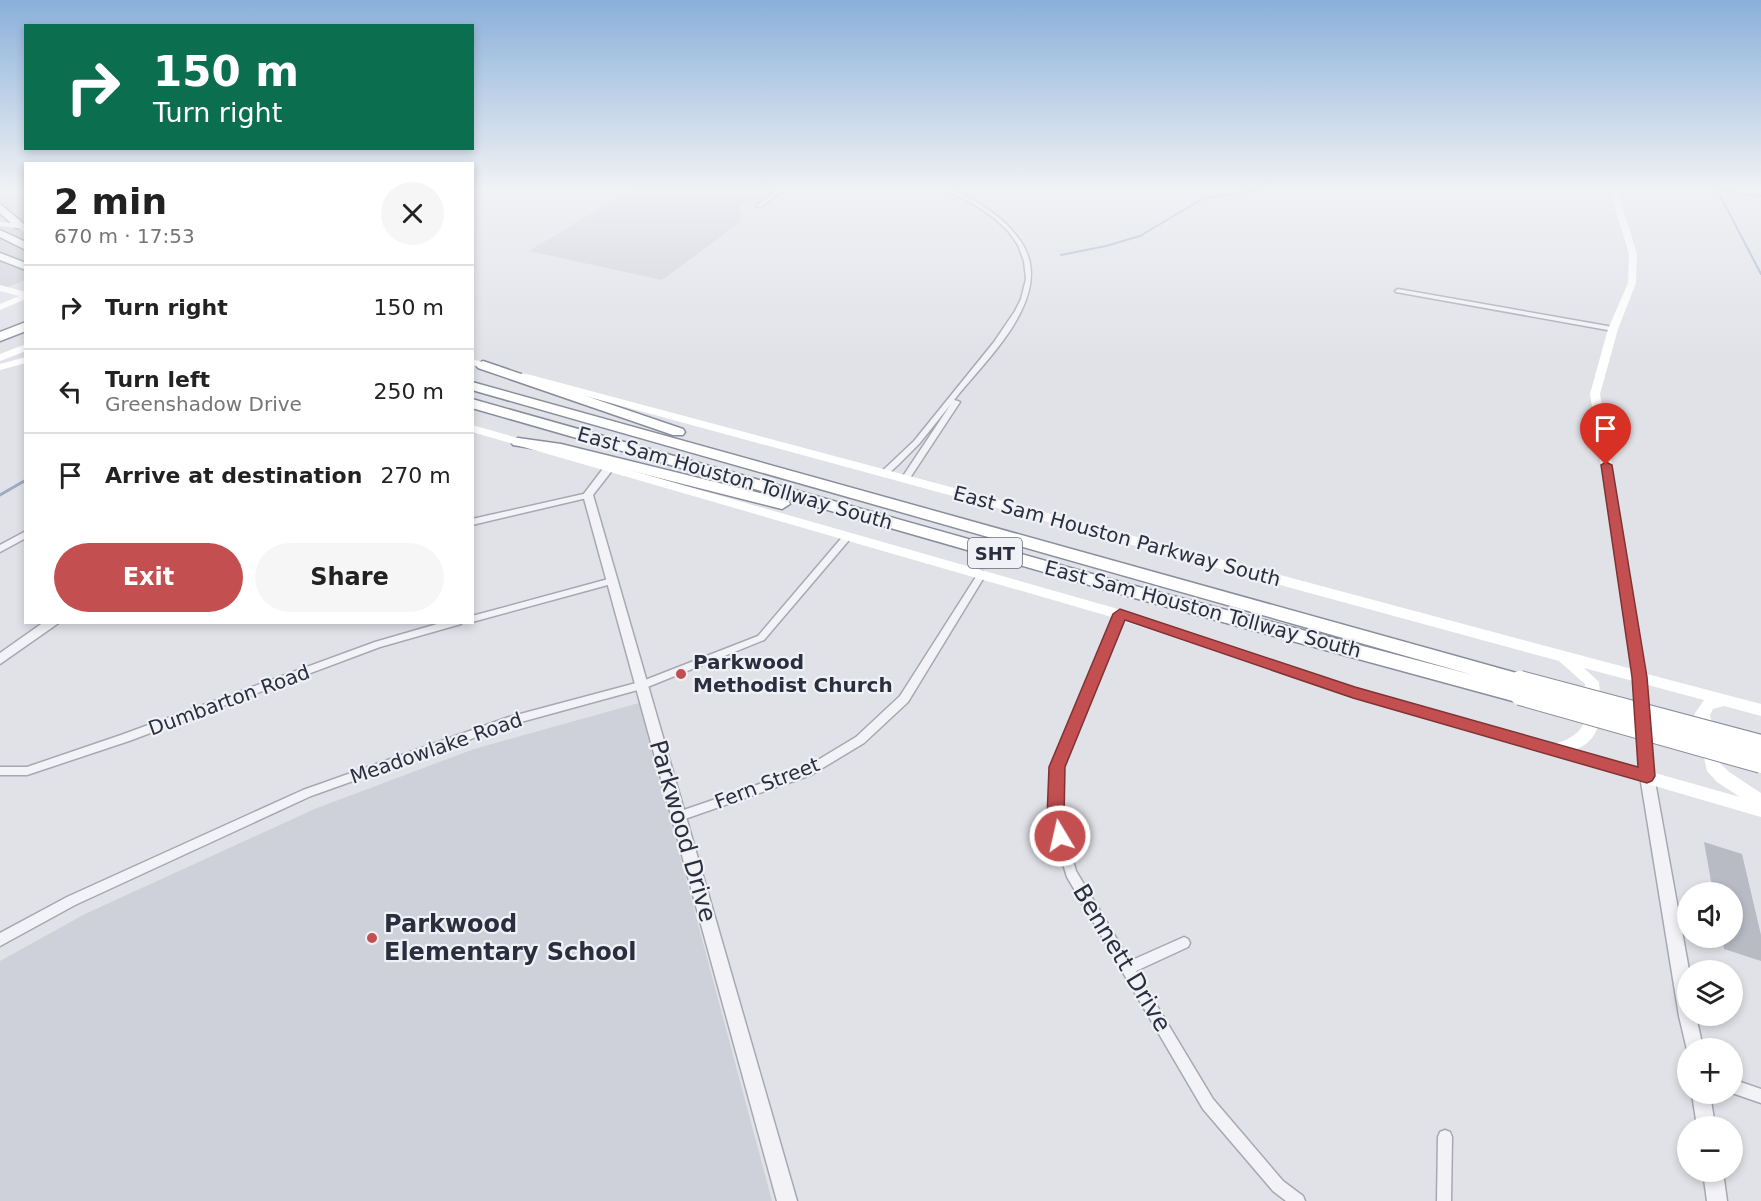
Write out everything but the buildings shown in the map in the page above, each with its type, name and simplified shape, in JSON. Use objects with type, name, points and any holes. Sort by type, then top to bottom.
[{"type":"highway","points":[[0,256],[24,266]]},
{"type":"highway","points":[[0,325],[24,322]]},
{"type":"highway","points":[[0,337],[24,322]]},
{"type":"highway","points":[[478,364],[830,485]]},
{"type":"highway","name":"East Sam Houston Tollway South","points":[[474,387],[830,485],[1520,688],[1761,763]]},
{"type":"highway","name":"East Sam Houston Tollway South","points":[[474,404],[1131,591],[1520,688],[1761,745]]},
{"type":"highway","points":[[518,442],[561,449],[847,520],[885,521]]},
{"type":"main road","points":[[1630,245],[1633,254],[1633,271],[1629,293],[1613,329],[1595,394],[1640,677],[1647,776]]},
{"type":"main road","points":[[0,288],[24,286]]},
{"type":"main road","points":[[0,288],[24,295]]},
{"type":"main road","points":[[0,308],[24,297]]},
{"type":"main road","points":[[0,308],[24,309]]},
{"type":"main road","points":[[0,358],[24,348]]},
{"type":"main road","points":[[0,367],[24,361]]},
{"type":"main road","name":"East Sam Houston Parkway South","points":[[478,364],[1761,710]]},
{"type":"main road","points":[[474,429],[1120,614],[1353,692],[1761,810]]},
{"type":"main road","points":[[1555,654],[1575,665],[1592,682],[1593,724],[1588,737],[1576,745],[1557,750]]},
{"type":"main road","points":[[1724,700],[1708,705],[1702,715],[1713,766],[1723,777],[1761,802]]},
{"type":"street","points":[[905,479],[975,369],[1020,306],[1028,286],[1028,264],[1021,245]]},
{"type":"street","points":[[1398,291],[1613,329]]},
{"type":"street","points":[[884,473],[907,453],[975,369]]},
{"type":"street","points":[[474,522],[588,495],[609,468]]},
{"type":"street","name":"Parkwood Drive","points":[[588,495],[787,1201]]},
{"type":"street","points":[[0,549],[24,535]]},
{"type":"street","name":"Meadowlake Road","points":[[0,940],[71,901],[307,794],[509,721],[642,685],[761,638],[847,537]]},
{"type":"street","name":"Fern Street","points":[[678,816],[807,772],[860,740],[904,699],[982,574]]},
{"type":"street","points":[[474,618],[612,581]]},
{"type":"street","name":"Bennett Drive","points":[[1120,614],[1057,767],[1055,818],[1071,873],[1208,1104],[1278,1186],[1298,1201]]},
{"type":"street","points":[[0,659],[51,624]]},
{"type":"street","name":"Dumbarton Road","points":[[0,771],[27,771],[125,738],[378,644],[451,624]]},
{"type":"street","points":[[1647,776],[1679,960]]},
{"type":"street","points":[[1128,968],[1184,943]]},
{"type":"street","points":[[1743,1090],[1761,1096]]},
{"type":"street","points":[[1444,1201],[1445,1137]]},
{"type":"street","points":[[1714,1182],[1717,1201]]},
{"type":"shaded area","points":[[0,245],[24,245],[24,280],[0,290]]},
{"type":"shaded area","points":[[539,245],[710,245],[662,280],[529,251]]},
{"type":"shaded area","name":"Parkwood Elementary School","points":[[639,703],[772,1201],[0,1201],[0,961],[85,914],[317,808],[474,749]]},
{"type":"waterway","points":[[1061,255],[1109,245]]},
{"type":"waterway","points":[[1746,245],[1761,274]]},
{"type":"waterway","points":[[0,495],[24,481]]},
{"type":"place","name":"Parkwood Methodist Church","points":[[681,674]]},
{"type":"place","name":"Parkwood Elementary School","points":[[372,938]]},
{"type":"route","points":[[1060,836],[1055,818],[1057,767],[1120,614],[1353,692],[1647,776],[1640,677],[1606,465]]}]
